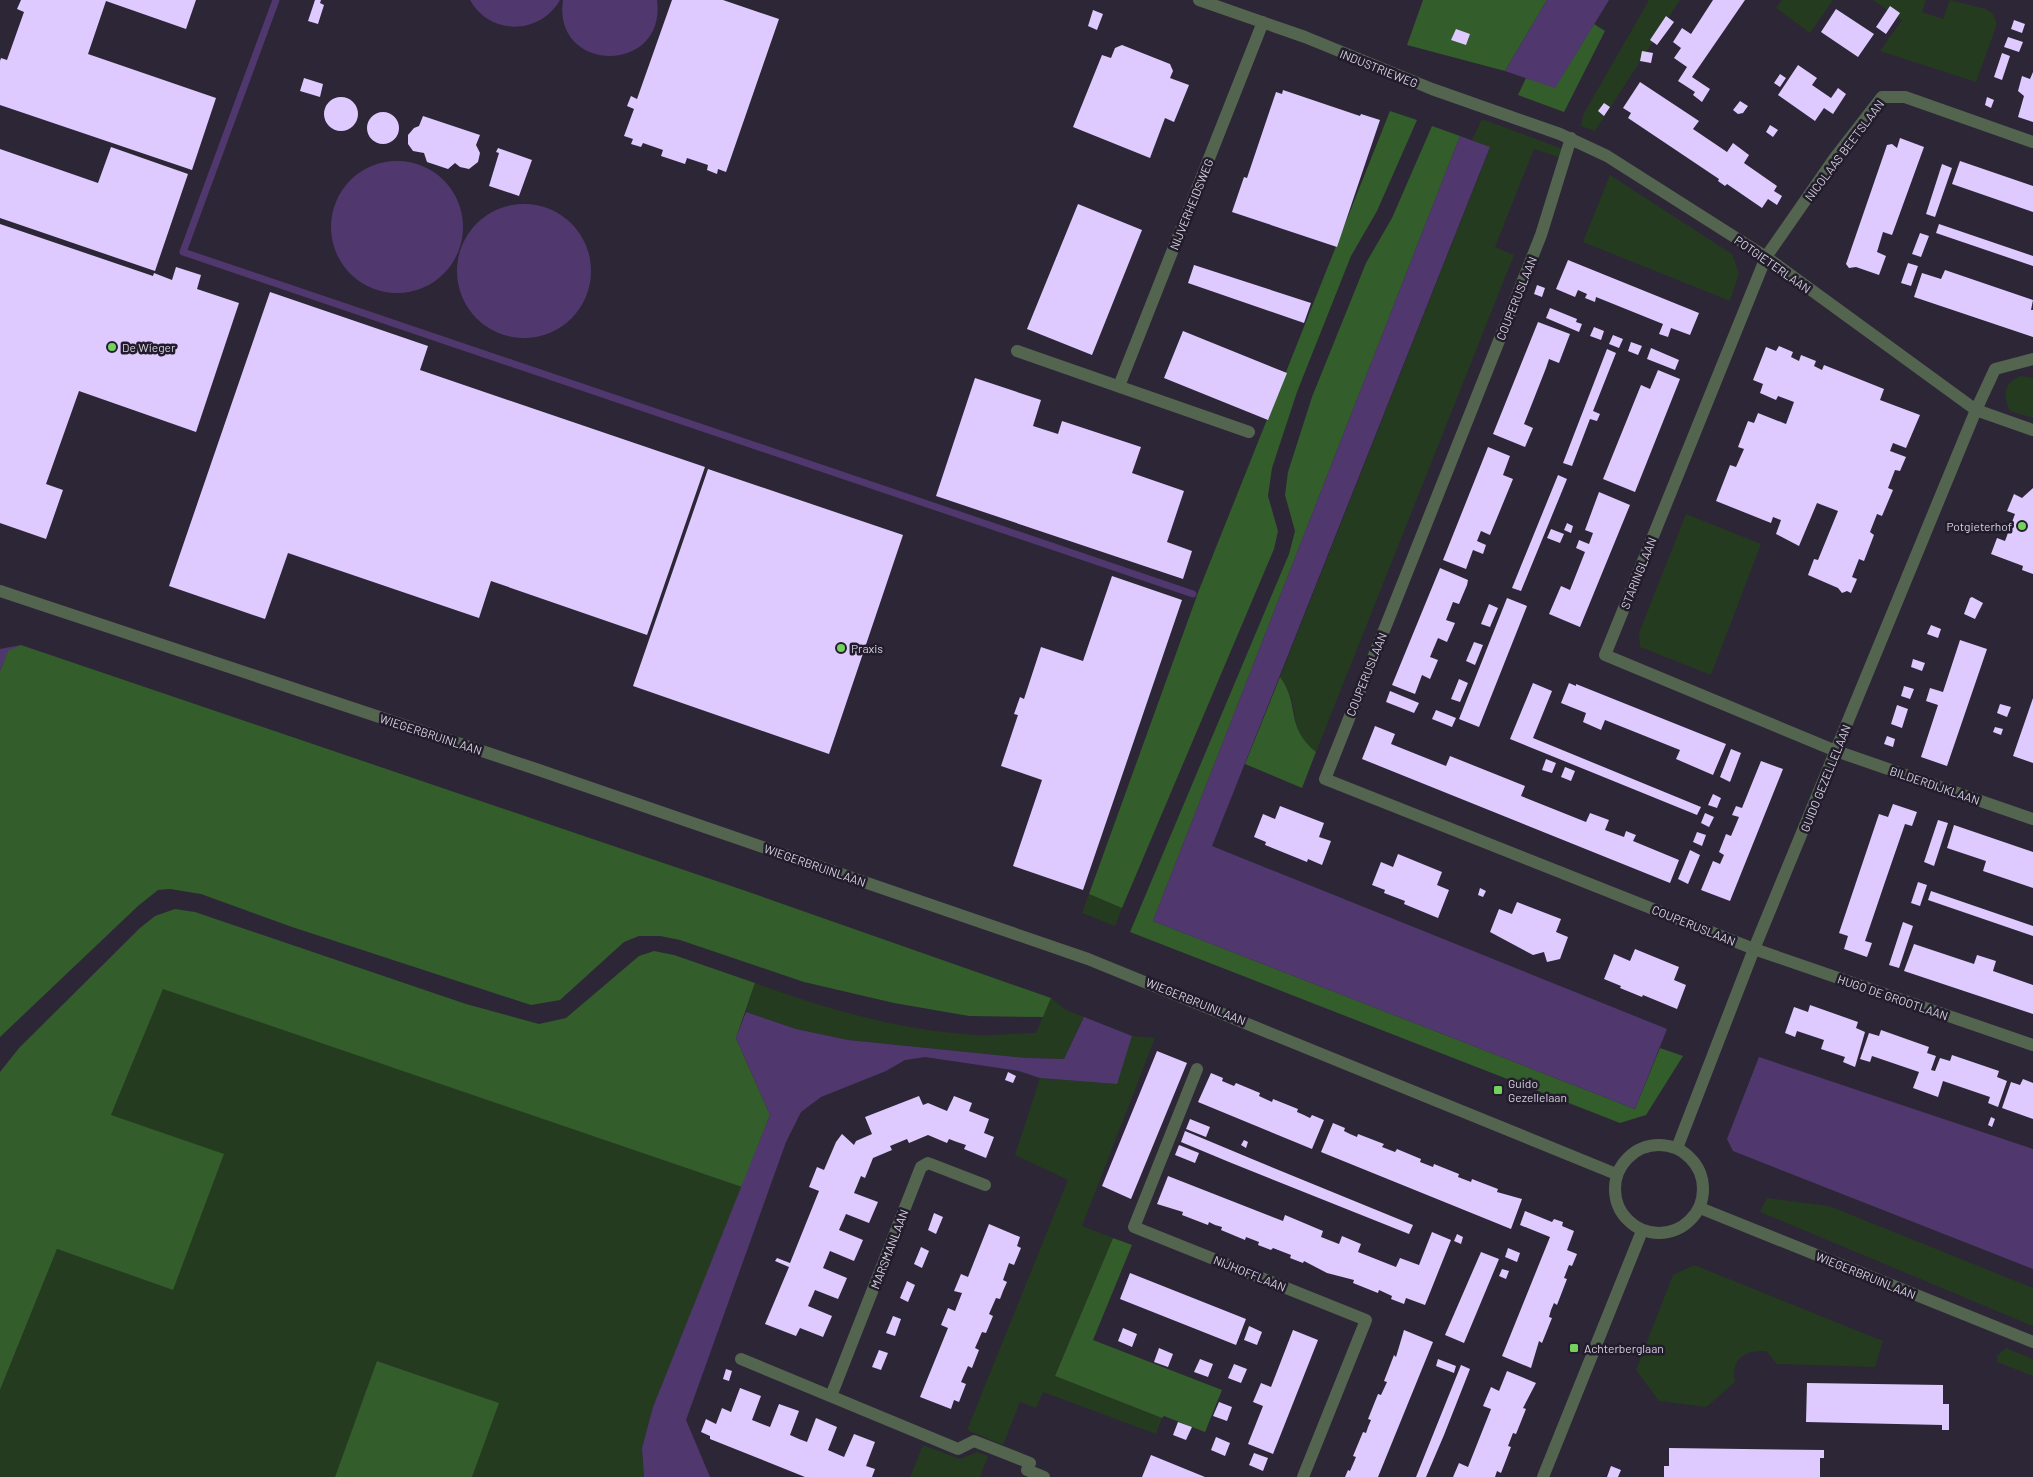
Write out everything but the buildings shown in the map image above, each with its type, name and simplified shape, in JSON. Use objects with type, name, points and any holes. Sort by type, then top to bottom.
[{"type":"street","name":"INDUSTRIEWEG","points":[[1199,0],[1263,22],[1432,89],[1565,136]]},
{"type":"street","name":"NIJVERHEIDSWEG","points":[[1119,386],[1263,22]]},
{"type":"street","name":"NICOLAAS BEETSLAAN","points":[[1766,257],[1834,159],[1882,98],[1905,97],[2033,142]]},
{"type":"street","name":"POTGIETERLAAN","points":[[1565,136],[1607,156],[1766,257],[1976,410],[2033,430]]},
{"type":"street","name":"COUPERUSLAAN","points":[[1565,136],[1541,235],[1324,779],[1754,949]]},
{"type":"street","name":"STARINGLAAN","points":[[1766,257],[1605,656],[1836,751]]},
{"type":"street","points":[[1016,351],[1249,432]]},
{"type":"street","points":[[1976,410],[1995,369],[2033,359]]},
{"type":"street","name":"GUIDO GEZELLELAAN","points":[[1677,1148],[1754,949],[1976,410]]},
{"type":"street","name":"WIEGERBRUINLAAN","points":[[0,591],[533,768],[1088,958],[1616,1174]]},
{"type":"street","name":"BILDERDIJKLAAN","points":[[1836,751],[2033,819]]},
{"type":"street","name":"HUGO DE GROOTLAAN","points":[[1754,949],[2033,1045]]},
{"type":"street","name":"NIJHOFFLAAN","points":[[1197,1069],[1134,1227],[1366,1320],[1303,1477]]},
{"type":"street","points":[[1659,1144],[1677,1148],[1692,1158],[1701,1174],[1704,1191],[1700,1208],[1690,1222],[1675,1231],[1658,1234],[1642,1231],[1630,1224],[1621,1213],[1616,1201],[1614,1188],[1616,1174],[1626,1158],[1641,1148],[1659,1144]]},
{"type":"street","name":"MARSMANLAAN","points":[[831,1396],[921,1167],[928,1164],[985,1185]]},
{"type":"street","name":"WIEGERBRUINLAAN","points":[[1700,1208],[2033,1342]]},
{"type":"street","points":[[1544,1477],[1642,1231]]},
{"type":"street","points":[[741,1359],[958,1449],[974,1442],[1030,1463],[1027,1470],[1044,1477]]},
{"type":"green space","points":[[1423,0],[1547,0],[1505,71],[1407,45]]},
{"type":"green space","points":[[1649,0],[1680,0],[1595,131],[1581,126],[1583,115]]},
{"type":"green space","points":[[1782,0],[1833,0],[1810,33],[1776,8]]},
{"type":"green space","points":[[1873,0],[1926,0],[1922,12],[1943,19],[1950,0],[1986,9],[1993,14],[1997,24],[1976,82],[1880,51],[1902,20]]},
{"type":"green space","points":[[1594,24],[1605,31],[1564,112],[1518,95],[1526,78],[1555,87]]},
{"type":"green space","points":[[1390,111],[1417,120],[1377,211],[1351,256],[1297,392],[1272,468],[1268,496],[1278,531],[1274,549],[1122,908],[1089,894],[1199,590]]},
{"type":"green space","points":[[1482,119],[1563,149],[1561,158],[1534,149],[1495,247],[1514,255],[1316,752],[1302,738],[1299,732],[1290,695],[1280,677],[1490,148],[1472,140]]},
{"type":"green space","points":[[1432,126],[1460,136],[1153,921],[1635,1109],[1660,1048],[1683,1056],[1646,1115],[1620,1123],[1130,932],[1289,554],[1295,531],[1285,495],[1288,472],[1312,397],[1366,263],[1392,218]]},
{"type":"green space","points":[[1610,175],[1732,254],[1739,273],[1730,301],[1583,242]]},
{"type":"green space","points":[[2020,376],[2033,378],[2033,418],[2010,411],[2006,400],[2008,386],[2014,379]]},
{"type":"green space","points":[[1686,514],[1761,544],[1711,675],[1640,647],[1639,633]]},
{"type":"green space","points":[[21,645],[743,890],[1051,998],[1043,1017],[969,1016],[894,1003],[804,982],[680,940],[660,936],[639,936],[624,942],[560,1000],[531,1005],[292,927],[201,894],[170,889],[158,890],[138,906],[0,1037],[0,671],[8,650]]},
{"type":"green space","points":[[1280,677],[1290,697],[1300,733],[1316,752],[1302,788],[1245,764]]},
{"type":"green space","points":[[1089,894],[1122,908],[1115,926],[1082,913]]},
{"type":"green space","points":[[175,909],[195,912],[466,1004],[539,1024],[566,1018],[639,956],[654,951],[674,955],[755,983],[736,1038],[770,1115],[742,1187],[163,989],[111,1115],[224,1154],[173,1290],[57,1249],[0,1390],[0,1072],[19,1048],[140,928],[155,916]]},
{"type":"green space","points":[[755,983],[863,1017],[919,1028],[975,1035],[1036,1033],[1051,998],[1066,1010],[1084,1017],[1064,1059],[1026,1058],[848,1040],[796,1029],[746,1012]]},
{"type":"green space","points":[[163,988],[742,1187],[653,1407],[642,1448],[644,1477],[472,1477],[498,1403],[378,1361],[335,1477],[0,1477],[0,1390],[57,1249],[173,1290],[111,1116]]},
{"type":"green space","points":[[1132,1036],[1155,1038],[1082,1226],[1113,1238],[1055,1376],[1162,1418],[1156,1434],[1043,1392],[1036,1408],[1020,1402],[1003,1445],[967,1430],[1068,1180],[1015,1155],[1040,1078],[1116,1084]]},
{"type":"green space","points":[[1767,1198],[1829,1206],[2033,1288],[2033,1326],[1760,1212]]},
{"type":"green space","points":[[1113,1238],[1132,1245],[1093,1340],[1222,1390],[1205,1432],[1164,1416],[1162,1418],[1055,1376]]},
{"type":"green space","points":[[1694,1265],[1883,1341],[1875,1367],[1777,1364],[1766,1351],[1751,1352],[1745,1354],[1737,1362],[1734,1374],[1735,1382],[1706,1407],[1659,1401],[1636,1370],[1673,1275]]},
{"type":"green space","points":[[2006,1348],[2033,1359],[2033,1376],[1997,1362],[1997,1356]]},
{"type":"green space","points":[[377,1361],[499,1403],[472,1477],[335,1477]]},
{"type":"green space","points":[[923,1445],[960,1459],[977,1452],[988,1456],[980,1477],[910,1477]]},
{"type":"shaded area","points":[[470,0],[560,0],[551,12],[540,20],[528,25],[515,27],[502,25],[490,20],[479,12]]},
{"type":"shaded area","points":[[563,0],[657,0],[655,25],[645,42],[629,52],[610,56],[591,52],[574,42],[564,24]]},
{"type":"shaded area","points":[[1547,0],[1609,0],[1555,88],[1505,71]]},
{"type":"shaded area","points":[[1460,136],[1490,147],[1212,846],[1667,1029],[1635,1109],[1153,921]]},
{"type":"shaded area","points":[[397,161],[410,162],[422,166],[444,180],[458,202],[462,214],[462,240],[458,252],[444,274],[422,288],[410,292],[397,293],[384,292],[372,288],[350,274],[336,252],[332,240],[331,227],[332,214],[336,202],[350,180],[372,166],[384,162]]},
{"type":"shaded area","points":[[524,204],[549,209],[571,224],[586,246],[591,271],[586,296],[571,318],[549,333],[524,338],[499,333],[477,318],[462,296],[457,271],[462,246],[477,224],[499,209]]},
{"type":"shaded area","points":[[21,645],[8,651],[0,671],[0,649]]},
{"type":"shaded area","points":[[746,1012],[796,1029],[848,1040],[1026,1058],[1064,1059],[1084,1017],[1132,1036],[1117,1084],[1040,1078],[1019,1071],[925,1057],[905,1060],[886,1071],[821,1097],[801,1112],[786,1142],[686,1420],[710,1477],[644,1477],[642,1448],[653,1407],[770,1115],[736,1038]]},
{"type":"shaded area","points":[[1759,1057],[2033,1149],[2033,1269],[1733,1151],[1727,1139]]},
{"type":"waterway","points":[[276,0],[183,252],[1193,594]]},
{"type":"place","name":"De Wieger","points":[[112,347]]},
{"type":"place","name":"Potgieterhof","points":[[2022,526]]},
{"type":"place","name":"Praxis","points":[[841,648]]},
{"type":"place","name":"Guido Gezellelaan","points":[[1498,1090]]},
{"type":"place","name":"Achterberglaan","points":[[1574,1348]]}]
